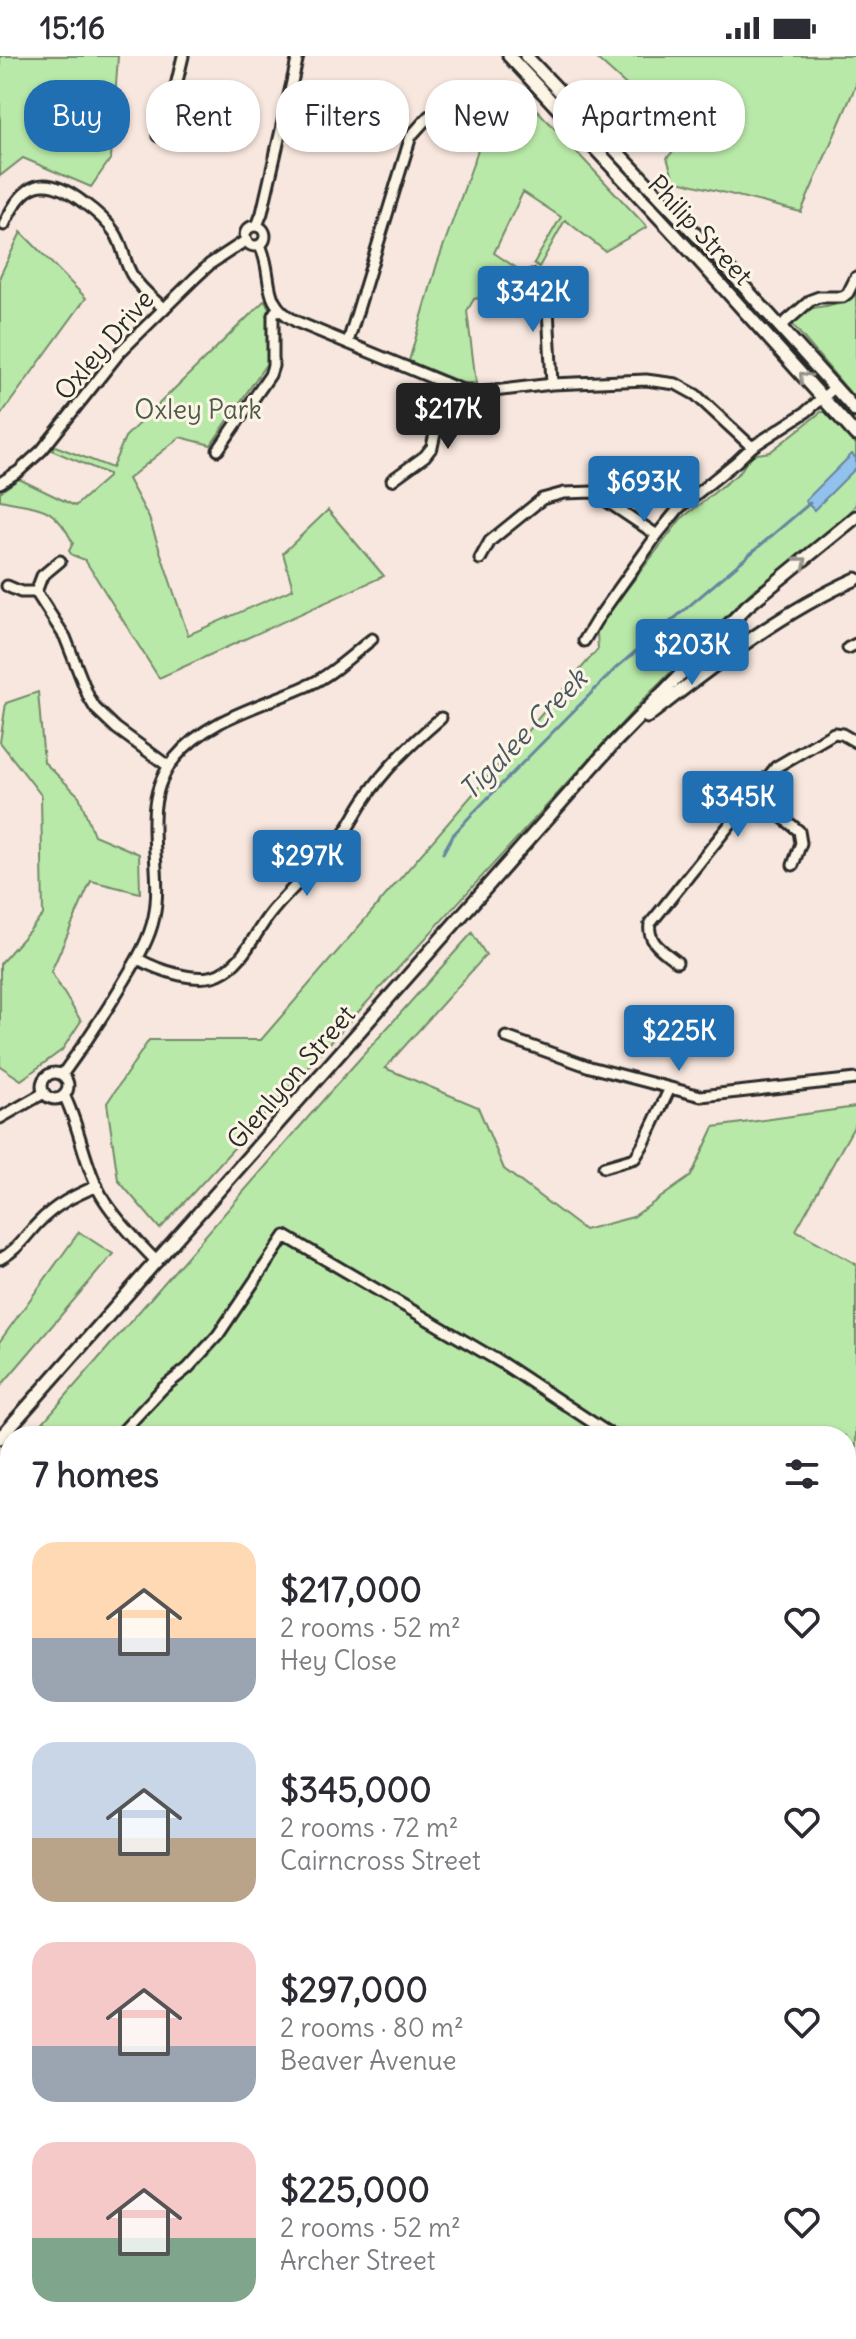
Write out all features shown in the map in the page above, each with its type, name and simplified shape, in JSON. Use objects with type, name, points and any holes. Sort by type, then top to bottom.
[{"type":"main road","name":"Philip Street","points":[[509,56],[856,435]]},
{"type":"main road","name":"Philip Street","points":[[526,56],[677,214],[856,411]]},
{"type":"main road","name":"Glenlyon Street","points":[[11,1426],[613,744],[747,606],[856,517]]},
{"type":"main road","name":"Glenlyon Street","points":[[613,744],[736,648],[837,587],[856,579]]},
{"type":"street","points":[[177,80],[183,56]]},
{"type":"street","points":[[257,226],[265,232],[265,239],[260,245],[252,246],[245,241],[246,230],[257,226],[262,213],[298,56]]},
{"type":"street","points":[[348,342],[411,136],[425,120]]},
{"type":"street","points":[[4,225],[24,192],[42,185],[61,188],[96,212],[114,232],[131,275],[164,309]]},
{"type":"street","name":"Oxley Drive","points":[[0,483],[42,450],[120,352],[210,264],[245,241]]},
{"type":"street","points":[[260,245],[277,309],[297,322],[446,384],[477,393],[552,384],[646,380],[676,384],[696,395],[752,447]]},
{"type":"street","points":[[532,275],[547,290],[552,384]]},
{"type":"street","points":[[780,327],[811,300],[843,297],[856,277]]},
{"type":"street","points":[[218,450],[270,375],[273,366],[273,315],[277,309]]},
{"type":"street","points":[[392,480],[425,456],[432,447],[446,384]]},
{"type":"street","points":[[584,641],[679,508],[752,447],[823,399],[834,388]]},
{"type":"street","points":[[480,559],[490,541],[542,499],[564,493],[593,492],[657,535]]},
{"type":"street","points":[[36,592],[42,576],[60,561]]},
{"type":"street","points":[[7,586],[21,592],[36,592]]},
{"type":"street","points":[[36,592],[65,637],[95,708],[116,728],[168,766]]},
{"type":"street","points":[[62,1075],[91,1035],[151,932],[158,875],[154,803],[168,766],[188,744],[209,728],[322,678],[372,639]]},
{"type":"street","points":[[138,959],[156,969],[200,978],[219,975],[232,966],[244,954],[272,912],[342,837],[385,772],[441,718]]},
{"type":"street","points":[[677,962],[651,939],[650,924],[754,794],[785,760],[834,733],[856,742]]},
{"type":"street","points":[[754,794],[799,831],[801,843],[793,865]]},
{"type":"street","points":[[506,1037],[590,1067],[701,1096],[856,1079]]},
{"type":"street","points":[[53,1073],[62,1075],[68,1087],[64,1095],[52,1098],[44,1093],[42,1085],[45,1077],[53,1073]]},
{"type":"street","points":[[604,1167],[635,1158],[670,1088]]},
{"type":"street","points":[[0,1118],[44,1093]]},
{"type":"street","points":[[64,1095],[75,1116],[103,1198],[157,1262]]},
{"type":"street","points":[[0,1259],[11,1253],[38,1222],[63,1200],[97,1186]]},
{"type":"street","points":[[127,1426],[218,1335],[285,1236],[502,1363],[598,1426]]},
{"type":"green space","points":[[0,56],[118,56],[116,80],[24,80],[24,152],[111,152],[111,158],[91,187],[23,158],[0,176]]},
{"type":"green space","points":[[594,56],[856,56],[856,85],[801,212],[674,180],[667,158],[672,152],[745,152],[745,80],[621,80]]},
{"type":"green space","points":[[537,110],[553,127],[553,152],[577,152],[647,227],[605,251],[565,220],[539,267],[534,263],[561,217],[523,192],[494,253],[521,271],[521,281],[528,290],[474,299],[467,311],[476,383],[463,383],[409,361],[437,264],[477,152],[537,152]]},
{"type":"green space","points":[[21,232],[86,298],[0,416],[0,276]]},
{"type":"green space","points":[[856,293],[856,400],[792,324],[809,310],[839,304]]},
{"type":"green space","name":"Oxley Park","points":[[265,300],[271,313],[273,354],[211,445],[180,437],[128,479],[149,518],[188,635],[293,589],[283,553],[328,510],[384,576],[159,678],[85,560],[69,551],[73,543],[59,521],[44,510],[0,500],[0,492],[19,479],[75,506],[108,474],[51,450],[55,446],[112,468],[125,437]]},
{"type":"green space","points":[[821,412],[826,412],[856,444],[856,504],[840,526],[751,592],[644,699],[160,1229],[118,1180],[107,1103],[149,1040],[261,1040],[598,649],[600,624],[681,519],[740,472],[751,455],[770,452]]},
{"type":"green space","points":[[38,692],[44,762],[79,796],[94,835],[139,854],[140,893],[91,881],[51,972],[81,1021],[62,1050],[21,1080],[0,1066],[0,964],[43,915],[41,795],[0,742],[6,703]]},
{"type":"green space","points":[[472,933],[486,955],[385,1068],[478,1107],[504,1169],[584,1230],[633,1217],[691,1176],[714,1127],[856,1107],[856,1123],[796,1230],[856,1264],[856,1426],[40,1426]]},
{"type":"green space","points":[[79,1232],[113,1254],[0,1387],[0,1341]]},
{"type":"water","points":[[852,454],[856,458],[856,468],[814,510],[805,501]]},
{"type":"waterway","name":"Tigalee Creek","points":[[443,853],[453,835],[473,813],[615,669],[810,503]]}]
